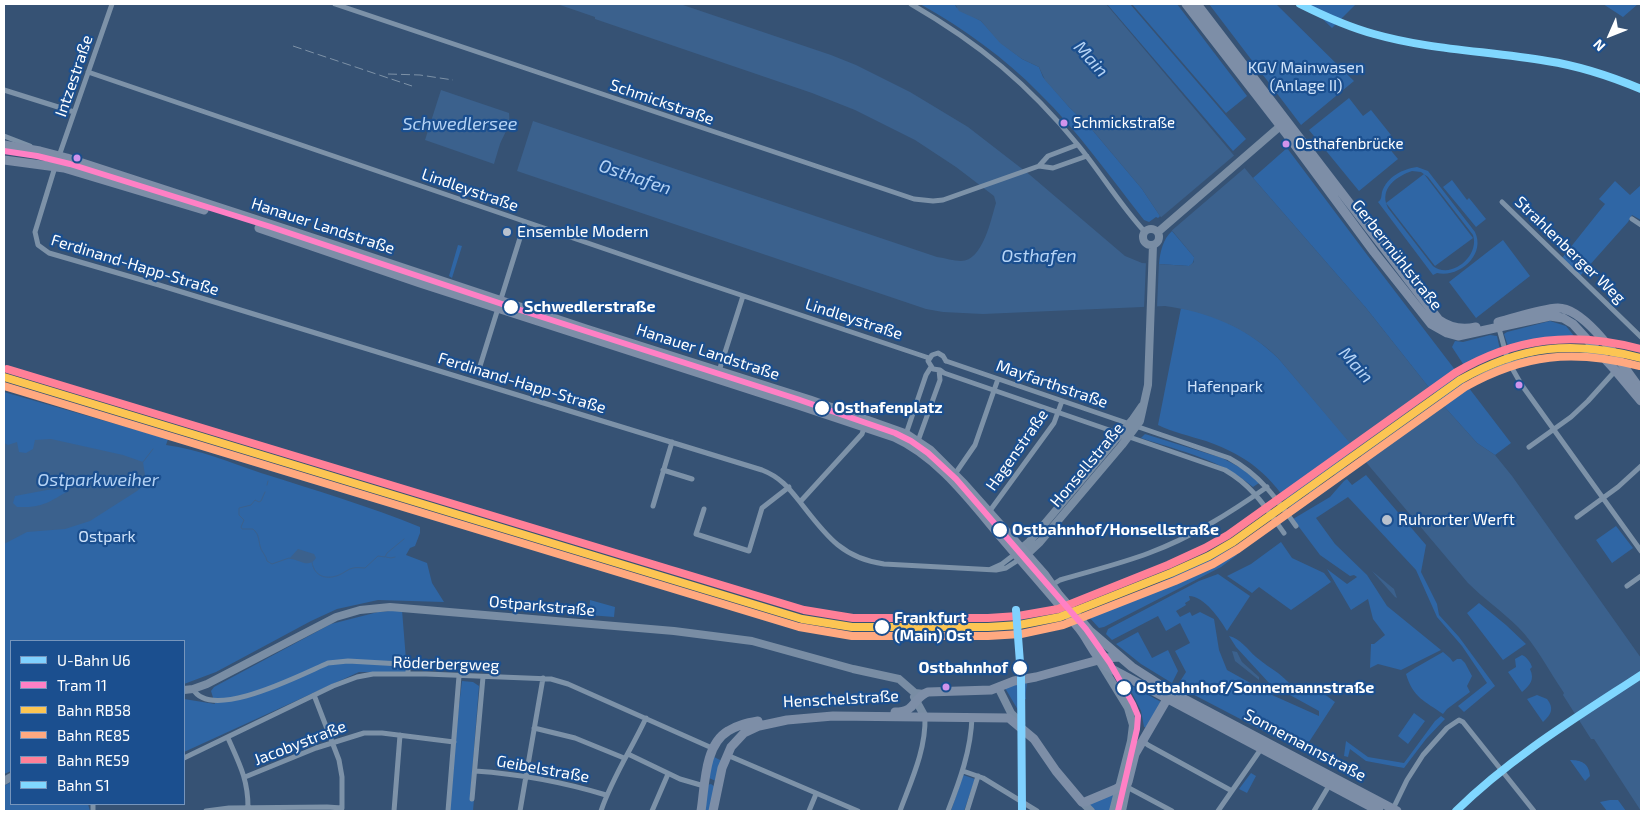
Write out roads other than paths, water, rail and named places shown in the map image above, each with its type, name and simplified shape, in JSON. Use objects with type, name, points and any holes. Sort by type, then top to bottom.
[{"type":"main road","name":"Gerbermühlstraße","points":[[1186,4],[1283,124]]},
{"type":"main road","name":"Gerbermühlstraße","points":[[1197,4],[1235,51],[1283,124],[1374,252],[1431,324],[1447,333],[1458,336],[1532,313],[1558,308],[1572,311],[1586,322],[1611,350],[1641,390]]},
{"type":"main road","name":"Hanauer Landstraße","points":[[4,145],[59,156],[328,243],[500,305]]},
{"type":"main road","points":[[55,167],[59,156]]},
{"type":"main road","name":"Hanauer Landstraße","points":[[4,160],[64,168],[185,204],[718,375],[857,416],[906,434]]},
{"type":"main road","name":"Gerbermühlstraße","points":[[1496,325],[1550,316],[1563,318],[1573,324],[1641,401]]},
{"type":"main road","points":[[1573,324],[1573,321],[1576,319],[1586,322]]},
{"type":"main road","name":"Hanauer Landstraße","points":[[718,375],[912,444],[955,474],[988,512],[1080,629],[1099,660],[1111,670],[1170,695]]},
{"type":"main road","points":[[857,416],[864,428],[878,424]]},
{"type":"main road","points":[[906,434],[912,444]]},
{"type":"main road","name":"Hanauer Landstraße","points":[[912,444],[1052,584],[1084,625],[1119,657],[1170,695]]},
{"type":"main road","points":[[924,694],[937,691],[985,691],[1012,681],[1119,657]]},
{"type":"main road","name":"Henschelstraße","points":[[712,748],[724,733],[748,723],[817,713],[902,712],[910,709],[924,694]]},
{"type":"main road","name":"Hanauer Landstraße","points":[[1124,786],[1134,757],[1170,695]]},
{"type":"main road","name":"Sonnemannstraße","points":[[1170,695],[1261,749],[1394,811]]},
{"type":"main road","name":"Sonnemannstraße","points":[[1170,695],[1331,781],[1379,811]]},
{"type":"main road","name":"Henschelstraße","points":[[713,811],[717,785],[727,755],[735,741],[744,733],[759,726],[787,720],[833,716],[1009,718],[1032,737],[1056,771],[1082,802]]},
{"type":"main road","points":[[701,811],[712,748]]},
{"type":"main road","points":[[705,784],[710,781],[717,785]]},
{"type":"main road","points":[[1082,802],[1124,786]]},
{"type":"street","name":"Intzestraße","points":[[59,156],[112,4]]},
{"type":"street","name":"Schmickstraße","points":[[336,4],[904,197],[924,201],[943,200],[1039,166]]},
{"type":"street","points":[[911,4],[959,33],[1005,69],[1038,100],[1077,144],[1084,157],[1145,232]]},
{"type":"street","name":"Lindleystraße","points":[[88,72],[929,358]]},
{"type":"street","points":[[4,90],[74,112]]},
{"type":"street","points":[[1158,232],[1283,124]]},
{"type":"street","points":[[4,136],[40,151]]},
{"type":"street","points":[[1039,166],[1048,156],[1077,144]]},
{"type":"street","points":[[1039,166],[1053,168],[1084,157]]},
{"type":"street","name":"Ferdinand-Happ-Straße","points":[[55,167],[35,232],[38,245],[49,253],[762,470],[779,478],[789,487],[829,539],[838,547],[860,558],[884,564],[1003,570],[1021,554]]},
{"type":"street","name":"Strahlenberger Weg","points":[[1502,202],[1641,336]]},
{"type":"street","points":[[1632,219],[1641,225]]},
{"type":"street","points":[[480,366],[526,222]]},
{"type":"street","points":[[1151,229],[1158,232],[1158,241],[1153,245],[1145,241],[1143,236],[1145,232],[1151,229]]},
{"type":"street","name":"Honsellstraße","points":[[1021,554],[1040,542],[1129,436],[1143,404],[1148,385],[1153,245]]},
{"type":"street","points":[[718,375],[743,296]]},
{"type":"street","points":[[1496,325],[1510,365],[1641,551]]},
{"type":"street","points":[[1473,381],[1489,372],[1532,359],[1556,356],[1584,356],[1596,350]]},
{"type":"street","points":[[906,434],[930,368],[929,358],[935,354],[940,354],[946,361],[945,366],[940,370],[930,368]]},
{"type":"street","name":"Mayfarthstraße","points":[[946,361],[1229,458],[1247,469],[1267,487],[1296,526]]},
{"type":"street","points":[[912,444],[940,380],[940,370]]},
{"type":"street","name":"Mayfarthstraße","points":[[940,370],[1225,470],[1240,480],[1256,495],[1284,533]]},
{"type":"street","points":[[1528,447],[1554,430],[1588,402],[1615,370],[1626,370]]},
{"type":"street","points":[[955,474],[975,445],[998,379]]},
{"type":"street","name":"Hagenstraße","points":[[988,512],[1054,423],[1062,401]]},
{"type":"street","name":"Honsellstraße","points":[[1021,554],[1120,434],[1133,425]]},
{"type":"street","points":[[800,502],[862,434],[864,428]]},
{"type":"street","points":[[653,506],[672,442]]},
{"type":"street","points":[[1578,517],[1604,498],[1641,466]]},
{"type":"street","points":[[663,470],[692,480]]},
{"type":"street","points":[[704,509],[696,534],[748,551],[762,508],[789,487]]},
{"type":"street","points":[[1052,584],[1150,552],[1178,540],[1219,520],[1267,487]]},
{"type":"street","points":[[1627,586],[1641,576]]},
{"type":"street","name":"Ostparkstraße","points":[[185,690],[193,689],[219,678],[336,617],[366,609],[390,607],[674,631],[752,641],[860,671],[899,679],[916,693],[924,694]]},
{"type":"street","name":"Hanauer Landstraße","points":[[1099,660],[1128,708],[1132,721],[1132,735],[1122,811]]},
{"type":"street","points":[[193,689],[197,695],[205,700],[228,700],[252,694],[328,663],[341,661],[401,664],[408,667],[408,674]]},
{"type":"street","name":"Röderbergweg","points":[[185,758],[340,684],[365,675],[408,674],[543,678],[568,684],[712,748]]},
{"type":"street","points":[[448,811],[459,676]]},
{"type":"street","points":[[472,799],[484,677]]},
{"type":"street","points":[[520,811],[543,678]]},
{"type":"street","points":[[900,811],[922,749],[927,717],[908,687]]},
{"type":"street","points":[[998,687],[1006,695],[1032,737]]},
{"type":"street","points":[[206,811],[248,807],[257,809],[304,809],[327,807],[342,810],[342,777],[338,760],[333,742],[314,695]]},
{"type":"street","points":[[948,811],[963,771],[971,738],[972,717]]},
{"type":"street","points":[[601,811],[606,795],[646,718]]},
{"type":"street","points":[[1394,811],[1410,773],[1447,728],[1458,720],[1463,722],[1534,811]]},
{"type":"street","points":[[534,728],[575,738],[626,756],[686,781],[705,784]]},
{"type":"street","name":"Jacobystraße","points":[[245,778],[333,742],[364,733],[382,733],[454,742]]},
{"type":"street","points":[[394,811],[400,735]]},
{"type":"street","points":[[228,738],[245,778],[248,792],[248,807]]},
{"type":"street","points":[[1143,741],[1232,791]]},
{"type":"street","points":[[1218,811],[1261,749]]},
{"type":"street","points":[[727,755],[858,811]]},
{"type":"street","name":"Geibelstraße","points":[[475,771],[525,776],[567,784],[606,795]]},
{"type":"street","points":[[963,771],[978,776],[1037,811]]},
{"type":"street","points":[[652,811],[668,774]]},
{"type":"street","points":[[967,811],[978,776]]},
{"type":"street","points":[[1314,811],[1331,781]]},
{"type":"street","points":[[1124,786],[1172,811]]},
{"type":"street","name":"Hanauer Landstraße","points":[[1113,811],[1124,786]]},
{"type":"street","points":[[809,811],[816,794]]},
{"type":"street","points":[[1082,802],[1091,811]]},
{"type":"water","points":[[557,4],[680,4],[856,65],[910,92],[968,127],[1030,175],[1125,256],[1142,263],[1189,266],[1194,262],[1194,257],[1160,216],[1142,189],[1089,126],[1045,80],[1039,67],[1022,59],[1000,43],[981,21],[959,11],[955,4],[1106,4],[1366,308],[1442,404],[1477,443],[1495,455],[1512,476],[1641,658],[1641,811],[1594,739],[1591,739],[1537,650],[1525,634],[1468,583],[1278,358],[1266,347],[1240,330],[1196,312],[1165,306],[983,314],[943,312],[926,309],[517,171],[533,121],[937,257],[958,261],[969,259],[980,247],[989,228],[996,203],[994,196],[956,167],[915,140],[855,110],[812,93],[595,19],[595,17]]},
{"type":"water","name":"Schwedlersee","points":[[441,90],[509,113],[508,125],[494,164],[425,140]]},
{"type":"water","name":"Ostparkweiher","points":[[51,439],[123,455],[143,462],[146,482],[137,491],[90,521],[65,529],[27,532],[4,544],[4,443],[8,445],[17,442],[19,452],[26,453],[33,449],[35,440]],"holes":[[[68,488],[68,491],[38,506],[17,507],[13,503],[15,496]]]},
{"type":"water","points":[[298,549],[314,554],[316,558],[310,563],[289,559]]},
{"type":"water","points":[[1372,571],[1394,589],[1397,598],[1395,597]]},
{"type":"water","points":[[1232,651],[1237,652],[1242,662],[1259,677],[1259,680],[1235,661]]},
{"type":"waterway","points":[[143,462],[153,449]]},
{"type":"waterway","points":[[267,485],[268,481]]},
{"type":"waterway","points":[[265,492],[261,501],[255,500],[251,505],[239,508],[239,515],[244,520],[241,527],[242,529],[253,529],[255,531],[267,561],[272,564],[289,558]]},
{"type":"waterway","points":[[312,562],[318,574],[330,577],[351,569],[365,568],[378,556],[385,557],[387,553],[404,539]]},
{"type":"waterway","points":[[386,557],[395,557]]},
{"type":"railway","points":[[293,46],[412,86]]},
{"type":"railway","points":[[388,74],[420,75],[453,80]]},
{"type":"metro line","name":"U6","points":[[1016,610],[1021,676],[1022,811]]},
{"type":"tram line","name":"11","points":[[4,151],[70,164],[271,227],[797,399],[895,433],[911,441],[928,453],[956,479],[1086,629],[1110,663],[1133,704],[1138,716],[1137,729],[1118,811]]},
{"type":"rail line","name":"S1","points":[[1300,4],[1345,25],[1395,39],[1416,44],[1559,63],[1595,72],[1641,89]]},
{"type":"rail line","name":"RE59","points":[[7,369],[804,610],[853,618],[988,618],[1018,616],[1058,609],[1168,565],[1205,548],[1228,535],[1455,373],[1478,361],[1523,345],[1568,339],[1616,343],[1641,349]]},
{"type":"rail line","name":"RB58","points":[[4,377],[802,619],[852,627],[988,627],[1019,625],[1060,617],[1209,556],[1233,542],[1460,380],[1483,368],[1505,359],[1548,349],[1593,349],[1641,358]]},
{"type":"rail line","name":"RE85","points":[[4,386],[799,627],[852,636],[988,636],[1021,634],[1063,625],[1213,564],[1238,549],[1465,387],[1508,367],[1529,361],[1570,356],[1592,357],[1639,366]]},
{"type":"rail line","name":"S1","points":[[1456,811],[1477,791],[1522,755],[1641,675]]},
{"type":"place","name":"Schmickstraße","points":[[1064,123]]},
{"type":"place","name":"Osthafenbrücke","points":[[1286,144]]},
{"type":"place","name":"Ensemble Modern","points":[[507,232]]},
{"type":"place","name":"Schwedlerstraße","points":[[511,307]]},
{"type":"place","name":"Osthafenplatz","points":[[822,408]]},
{"type":"place","name":"Ruhrorter Werft","points":[[1387,520]]},
{"type":"place","name":"Ostbahnhof/Honsellstraße","points":[[1000,530]]},
{"type":"place","name":"Frankfurt (Main) Ost","points":[[882,627]]},
{"type":"place","name":"Ostbahnhof","points":[[1020,668]]},
{"type":"place","name":"Ostbahnhof/Sonnemannstraße","points":[[1124,688]]},
{"type":"water label","name":"Main","points":[[1091,59]]},
{"type":"water label","name":"Osthafen","points":[[635,177]]},
{"type":"water label","name":"Osthafen","points":[[1039,256]]},
{"type":"water label","name":"Main","points":[[1356,365]]},
{"type":"park label","name":"KGV Mainwasen (Anlage II)","points":[[1306,77]]},
{"type":"park label","name":"Hafenpark","points":[[1225,387]]},
{"type":"park label","name":"Ostpark","points":[[107,537]]}]
